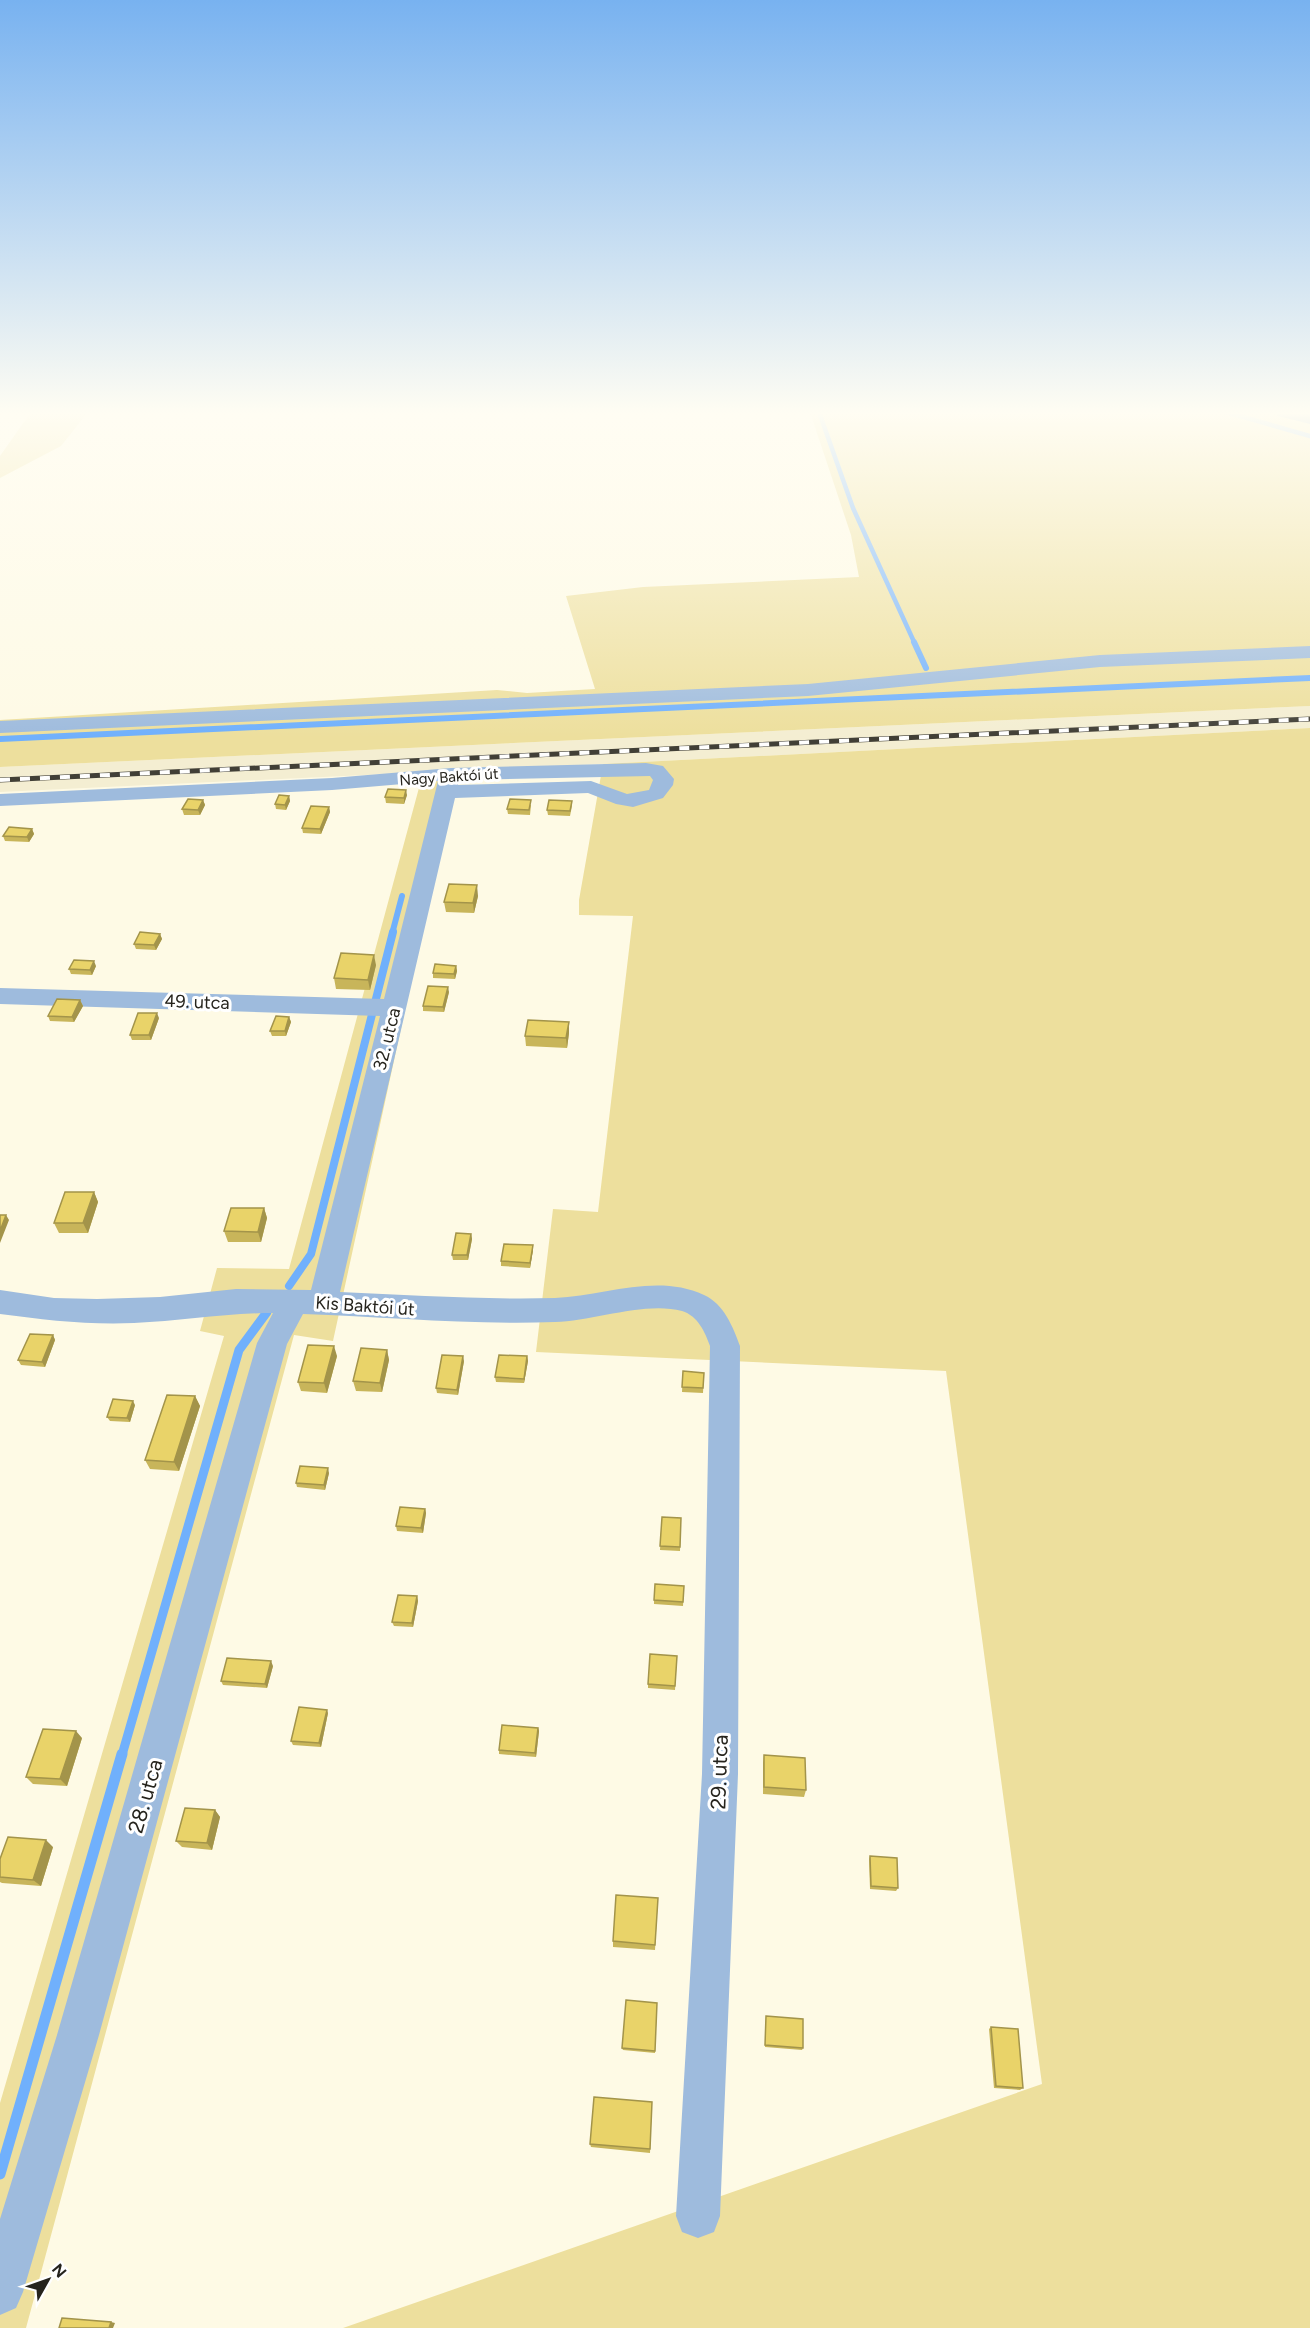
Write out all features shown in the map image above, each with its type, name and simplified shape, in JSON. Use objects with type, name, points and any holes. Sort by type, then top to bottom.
[{"type":"street","points":[[0,727],[808,690],[1100,661],[1310,652]]},
{"type":"street","name":"Nagy Baktói út","points":[[0,800],[332,784],[448,783],[591,787],[622,800],[633,801],[656,794],[663,785],[664,779],[656,770],[646,769],[448,783]]},
{"type":"street","name":"32. utca","points":[[309,1302],[395,1008],[448,783]]},
{"type":"street","name":"49. utca","points":[[0,996],[395,1008]]},
{"type":"street","name":"Kis Baktói út","points":[[0,1302],[72,1311],[171,1308],[243,1301],[309,1302],[414,1310],[507,1310],[579,1309],[625,1300],[668,1299],[685,1300],[698,1305],[719,1329]]},
{"type":"street","name":"28. utca","points":[[0,2292],[78,2035],[272,1343],[309,1302]]},
{"type":"street","name":"29. utca","points":[[699,2216],[720,1774],[725,1346],[719,1329]]},
{"type":"shaded area","points":[[846,521],[1310,521],[1310,706],[0,767],[0,720],[497,690],[527,693],[595,689],[566,596],[643,587],[859,577]]},
{"type":"shaded area","points":[[1310,706],[1310,728],[0,792],[0,767]]},
{"type":"shaded area","points":[[1310,728],[1310,2328],[343,2328],[1042,2084],[946,1371],[536,1352],[553,1209],[598,1212],[633,916],[579,915],[579,900],[603,764]]},
{"type":"shaded area","points":[[457,771],[333,1341],[294,1335],[26,2328],[0,2328],[0,2103],[224,1336],[200,1331],[217,1268],[289,1269],[423,773]]},
{"type":"building","points":[[388,789],[406,790],[404,798],[385,797]]},
{"type":"building","points":[[279,795],[289,796],[285,805],[275,804]]},
{"type":"building","points":[[188,799],[203,800],[198,810],[182,809]]},
{"type":"building","points":[[510,799],[531,800],[529,810],[507,809]]},
{"type":"building","points":[[549,800],[572,801],[570,811],[547,810]]},
{"type":"building","points":[[311,806],[329,807],[320,829],[302,828]]},
{"type":"building","points":[[9,827],[32,829],[27,837],[3,836]]},
{"type":"building","points":[[449,884],[477,885],[473,903],[444,902]]},
{"type":"building","points":[[140,932],[160,934],[154,945],[134,944]]},
{"type":"building","points":[[341,953],[374,955],[368,980],[334,978]]},
{"type":"building","points":[[74,960],[94,961],[90,970],[69,969]]},
{"type":"building","points":[[435,964],[456,966],[454,974],[433,973]]},
{"type":"building","points":[[428,986],[448,987],[443,1007],[423,1006]]},
{"type":"building","points":[[57,999],[80,1000],[72,1017],[48,1016]]},
{"type":"building","points":[[138,1013],[157,1013],[149,1035],[130,1035]]},
{"type":"building","points":[[276,1016],[289,1017],[285,1031],[270,1031]]},
{"type":"building","points":[[528,1020],[569,1022],[566,1038],[525,1036]]},
{"type":"building","points":[[65,1192],[94,1192],[83,1223],[54,1223]]},
{"type":"building","points":[[231,1208],[264,1208],[258,1232],[224,1231]]},
{"type":"building","points":[[0,1215],[6,1215],[0,1231]]},
{"type":"building","points":[[456,1233],[471,1234],[467,1255],[452,1255]]},
{"type":"building","points":[[504,1244],[533,1245],[530,1263],[501,1261]]},
{"type":"building","points":[[30,1334],[53,1335],[42,1362],[18,1360]]},
{"type":"building","points":[[308,1345],[334,1346],[324,1383],[298,1382]]},
{"type":"building","points":[[361,1348],[387,1350],[380,1383],[353,1381]]},
{"type":"building","points":[[442,1355],[463,1356],[457,1390],[436,1388]]},
{"type":"building","points":[[499,1355],[527,1356],[524,1379],[495,1377]]},
{"type":"building","points":[[683,1371],[704,1373],[703,1388],[682,1387]]},
{"type":"building","points":[[167,1395],[195,1396],[174,1462],[145,1460]]},
{"type":"building","points":[[113,1399],[133,1401],[127,1418],[107,1417]]},
{"type":"building","points":[[300,1466],[328,1468],[324,1485],[296,1483]]},
{"type":"building","points":[[400,1507],[425,1509],[421,1528],[396,1526]]},
{"type":"building","points":[[662,1517],[681,1518],[680,1547],[660,1546]]},
{"type":"building","points":[[655,1584],[684,1586],[683,1602],[654,1600]]},
{"type":"building","points":[[398,1595],[417,1596],[412,1623],[392,1622]]},
{"type":"building","points":[[650,1654],[677,1656],[675,1686],[648,1684]]},
{"type":"building","points":[[227,1658],[271,1661],[265,1684],[221,1681]]},
{"type":"building","points":[[299,1707],[327,1710],[319,1743],[291,1741]]},
{"type":"building","points":[[502,1725],[538,1728],[535,1753],[499,1750]]},
{"type":"building","points":[[43,1729],[76,1731],[60,1779],[26,1777]]},
{"type":"building","points":[[764,1755],[805,1758],[806,1790],[764,1787]]},
{"type":"building","points":[[185,1808],[215,1810],[207,1843],[176,1841]]},
{"type":"building","points":[[8,1837],[46,1840],[33,1880],[0,1877],[0,1859]]},
{"type":"building","points":[[870,1856],[897,1858],[898,1888],[871,1886]]},
{"type":"building","points":[[616,1895],[658,1898],[655,1945],[613,1941]]},
{"type":"building","points":[[626,2000],[657,2003],[655,2051],[622,2048]]},
{"type":"building","points":[[766,2016],[803,2019],[803,2048],[765,2045]]},
{"type":"building","points":[[991,2027],[1018,2029],[1023,2088],[996,2086]]},
{"type":"building","points":[[594,2097],[652,2102],[650,2149],[590,2144]]},
{"type":"building","points":[[62,2318],[111,2322],[109,2328],[59,2328]]},
{"type":"waterway","points":[[859,521],[915,644]]},
{"type":"waterway","points":[[914,642],[926,668]]},
{"type":"waterway","points":[[0,739],[1310,678]]},
{"type":"waterway","points":[[392,934],[402,896]]},
{"type":"waterway","points":[[289,1286],[311,1254],[393,932]]},
{"type":"waterway","points":[[122,1755],[239,1350],[267,1312]]},
{"type":"waterway","points":[[0,2174],[122,1754]]},
{"type":"railway","points":[[0,780],[1310,719]]}]
